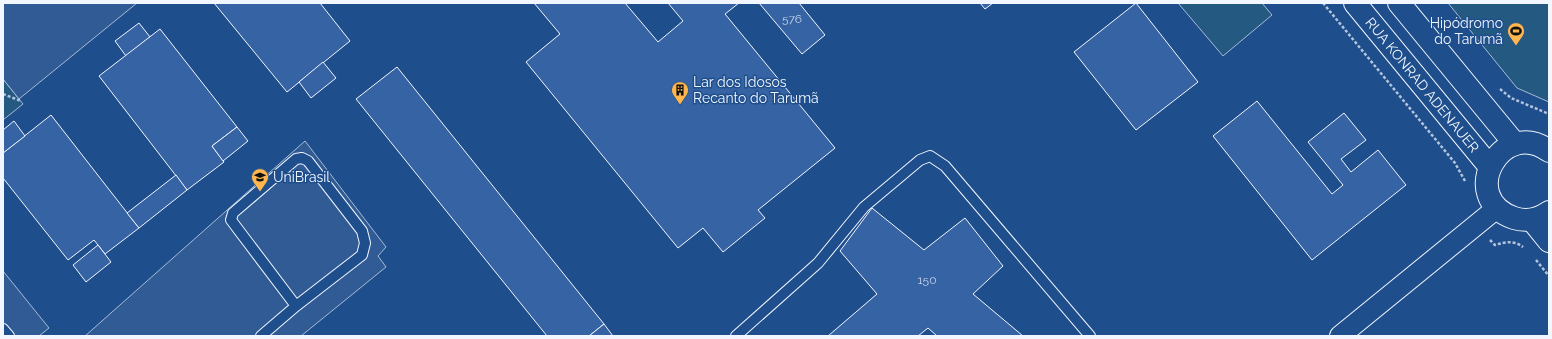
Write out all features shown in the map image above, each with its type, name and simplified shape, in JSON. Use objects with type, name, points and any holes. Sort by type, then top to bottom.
[{"type":"main road","name":"RUA KONRAD ADENAUER","points":[[1355,3],[1490,167]]},
{"type":"main road","points":[[1399,3],[1515,144]]},
{"type":"main road","points":[[1549,151],[1537,145],[1526,143],[1515,144],[1504,149],[1496,157],[1490,167],[1487,178],[1487,189],[1497,208],[1507,216],[1519,220],[1541,216],[1549,240]]},
{"type":"street","points":[[1340,336],[1497,208]]},
{"type":"lane","points":[[736,336],[818,263],[864,207],[920,160],[930,156],[945,166],[1090,336]]},
{"type":"lane","points":[[261,336],[296,306],[362,255],[365,243],[362,231],[308,161],[302,158],[296,159],[260,189],[233,213],[232,220],[296,306]]},
{"type":"lane","points":[[3,329],[9,336]]},
{"type":"path","points":[[1323,3],[1455,163],[1466,183]]},
{"type":"path","points":[[1496,85],[1511,98],[1549,114]]},
{"type":"path","points":[[3,94],[21,101]]},
{"type":"path","points":[[1495,245],[1508,242],[1520,244],[1528,250]]},
{"type":"path","points":[[1532,255],[1549,276]]},
{"type":"shaded area","points":[[3,3],[137,3],[19,99],[3,79]]},
{"type":"shaded area","points":[[1178,3],[1262,3],[1272,15],[1223,56]]},
{"type":"shaded area","name":"Hipódromo do Tarumã","points":[[1448,3],[1549,3],[1549,102],[1517,88]]},
{"type":"shaded area","points":[[3,79],[23,104],[3,120]]},
{"type":"shaded area","points":[[305,141],[386,247],[378,256],[386,267],[301,336],[85,336]]},
{"type":"shaded area","points":[[3,271],[49,328],[39,336],[3,336]]},
{"type":"building","points":[[214,3],[320,3],[350,41],[287,92]]},
{"type":"building","name":"Lar dos Idosos Recanto do Tarumã","points":[[534,3],[625,3],[658,42],[683,21],[668,3],[739,3],[725,14],[835,148],[758,210],[765,218],[723,252],[703,228],[678,248],[526,62],[560,34]]},
{"type":"building","name":"Lar dos Idosos Recanto do Tarumã","points":[[759,3],[799,3],[825,35],[802,54]]},
{"type":"building","points":[[980,3],[993,3],[985,9]]},
{"type":"building","points":[[1136,3],[1198,82],[1136,130],[1074,52]]},
{"type":"building","points":[[139,23],[150,37],[126,56],[115,41]]},
{"type":"building","points":[[160,29],[237,127],[212,146],[224,162],[187,190],[99,76]]},
{"type":"building","points":[[323,62],[336,78],[311,98],[299,82]]},
{"type":"building","points":[[397,67],[604,324],[589,336],[547,336],[356,99]]},
{"type":"building","points":[[1257,101],[1332,194],[1343,185],[1308,142],[1344,113],[1366,140],[1341,159],[1351,172],[1378,150],[1406,185],[1312,260],[1213,136]]},
{"type":"building","points":[[51,115],[139,228],[105,254],[94,240],[68,260],[3,178],[3,153]]},
{"type":"building","points":[[14,121],[25,136],[3,153],[3,130]]},
{"type":"building","points":[[237,127],[248,141],[223,161],[212,146]]},
{"type":"building","points":[[176,175],[187,190],[139,228],[127,213]]},
{"type":"building","points":[[872,208],[924,250],[965,218],[1003,266],[973,294],[1023,336],[937,336],[928,328],[918,336],[828,336],[877,294],[840,251]]},
{"type":"building","points":[[98,245],[111,262],[86,282],[73,265]]},
{"type":"building","points":[[604,324],[613,336],[589,336]]},
{"type":"place","name":"Hipódromo do Tarumã","points":[[1516,46]]},
{"type":"place","name":"Lar dos Idosos Recanto do Tarumã","points":[[680,105]]},
{"type":"place","name":"UniBrasil","points":[[260,192]]}]
